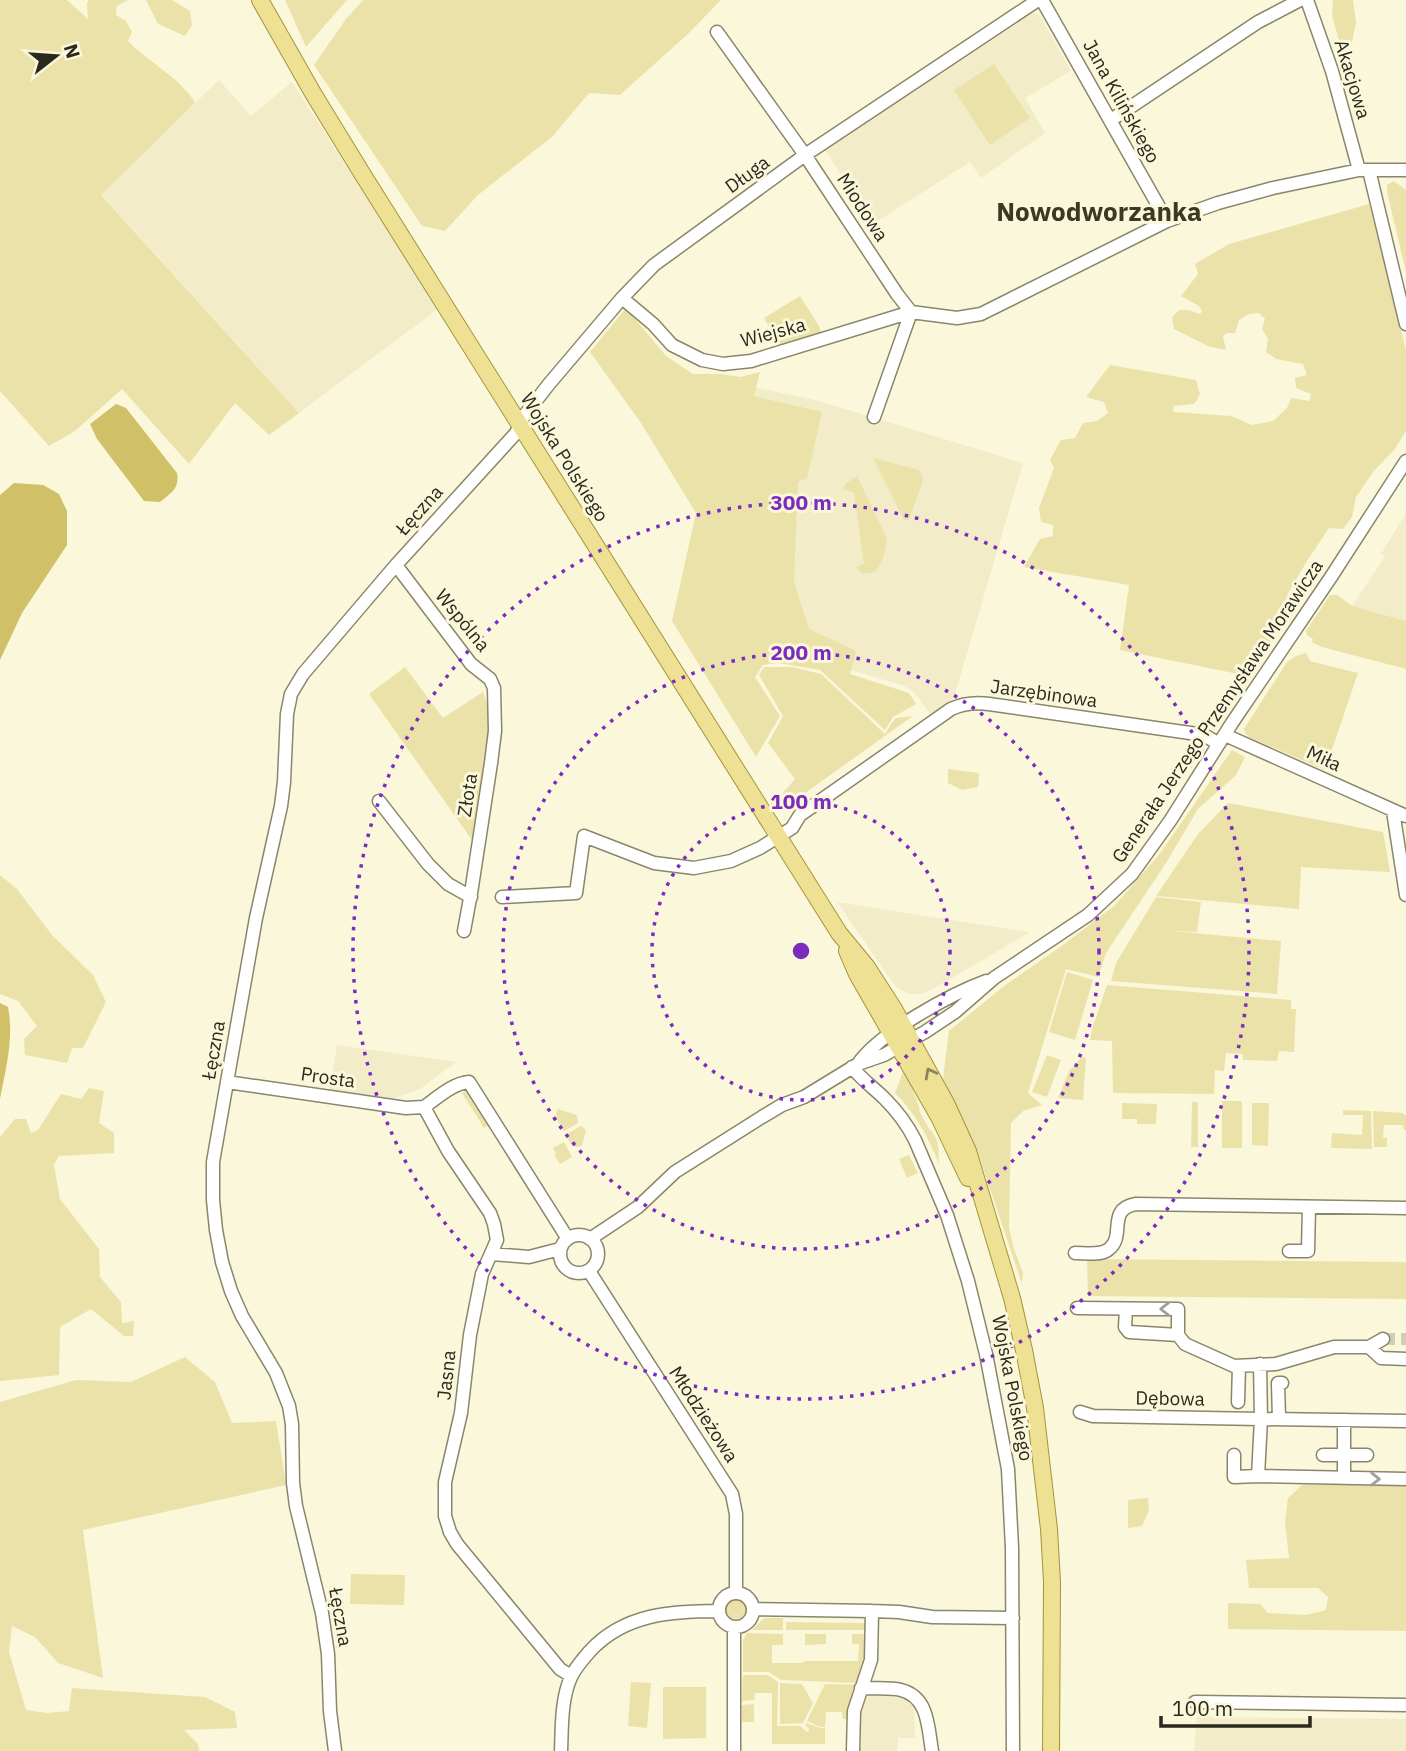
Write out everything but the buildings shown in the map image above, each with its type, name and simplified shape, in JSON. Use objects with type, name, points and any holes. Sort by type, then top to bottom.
[{"type":"main road","name":"Wojska Polskiego","points":[[260,0],[321,107],[839,933],[867,967],[902,1036],[946,1103],[968,1151],[1005,1275],[1035,1408],[1052,1566],[1051,1751]]},
{"type":"main road","name":"Wojska Polskiego","points":[[1041,1751],[1042,1529],[1045,1495]]},
{"type":"street","name":"Długa","points":[[520,424],[532,405],[622,298],[654,265],[805,155],[1040,0]]},
{"type":"street","name":"Jana Kilińskiego","points":[[1040,0],[1167,222]]},
{"type":"street","points":[[1111,120],[1258,22],[1300,0]]},
{"type":"street","name":"Akacjowa","points":[[1307,0],[1364,170],[1406,324]]},
{"type":"street","name":"Miodowa","points":[[717,32],[805,155],[911,312]]},
{"type":"street","points":[[874,417],[911,312],[957,318],[981,314],[1167,222],[1229,200],[1273,188],[1364,170],[1406,170]]},
{"type":"street","name":"Wiejska","points":[[622,298],[673,345],[702,360],[723,364],[751,361],[911,312]]},
{"type":"street","name":"Łęczna","points":[[335,1751],[330,1711],[328,1654],[322,1613],[296,1506],[289,1406],[276,1373],[242,1316],[222,1262],[216,1230],[214,1162],[256,918],[281,806],[286,714],[291,694],[303,674],[396,565],[510,440],[520,424]]},
{"type":"street","name":"Generała Jerzego Przemysława Morawicza","points":[[590,1239],[638,1208],[675,1172],[782,1105],[804,1097],[855,1065],[874,1046],[902,1036],[923,1034],[955,1012],[994,978],[1088,915],[1132,874],[1170,821],[1406,461]]},
{"type":"street","name":"Wspólna","points":[[396,565],[471,664],[490,679],[495,699]]},
{"type":"street","name":"Złota","points":[[464,931],[492,763],[495,699]]},
{"type":"street","name":"Jarzębinowa","points":[[502,897],[576,893],[584,836],[654,863],[694,868],[731,862],[792,828],[800,816],[950,709],[973,702],[1222,739]]},
{"type":"street","name":"Miła","points":[[1222,739],[1406,816]]},
{"type":"street","points":[[379,801],[428,864],[448,884],[471,897]]},
{"type":"street","points":[[1393,811],[1406,895]]},
{"type":"street","name":"Wojska Polskiego","points":[[855,1065],[860,1077],[894,1108],[921,1151],[961,1258],[983,1342],[1008,1469],[1012,1513],[1013,1751]]},
{"type":"street","name":"Prosta","points":[[227,1082],[406,1108],[424,1107]]},
{"type":"street","points":[[424,1107],[458,1084],[469,1082],[564,1244],[560,1258],[564,1266],[571,1272],[580,1274],[589,1271],[597,1260],[598,1252],[590,1239],[575,1235],[564,1244],[529,1257],[492,1254]]},
{"type":"street","name":"Jasna","points":[[424,1107],[490,1213],[498,1240],[482,1274],[470,1335],[461,1413],[445,1482],[445,1516],[457,1544],[560,1669],[571,1676]]},
{"type":"street","points":[[1075,1253],[1101,1253],[1110,1249],[1116,1240],[1119,1214],[1127,1205],[1406,1208]]},
{"type":"street","points":[[1289,1251],[1308,1251],[1309,1207]]},
{"type":"street","name":"Młodzieżowa","points":[[589,1271],[732,1494],[736,1514],[736,1593]]},
{"type":"street","points":[[1077,1308],[1178,1309],[1178,1335],[1185,1344],[1234,1366],[1276,1364],[1334,1347],[1369,1347],[1383,1339]]},
{"type":"street","points":[[1126,1309],[1125,1327],[1129,1332],[1178,1335]]},
{"type":"street","points":[[1369,1347],[1381,1358],[1406,1359]]},
{"type":"street","points":[[1258,1476],[1260,1364]]},
{"type":"street","points":[[1238,1402],[1239,1366]]},
{"type":"street","points":[[1279,1419],[1278,1384],[1282,1383]]},
{"type":"street","name":"Dębowa","points":[[1080,1412],[1094,1416],[1406,1421]]},
{"type":"street","points":[[1344,1420],[1344,1478]]},
{"type":"street","points":[[1234,1455],[1234,1477],[1406,1479]]},
{"type":"street","points":[[1323,1455],[1367,1455]]},
{"type":"street","points":[[736,1593],[746,1596],[753,1609],[750,1620],[740,1627],[725,1624],[719,1611],[722,1600],[736,1593]]},
{"type":"street","points":[[753,1609],[872,1611],[932,1617],[1013,1618]]},
{"type":"street","points":[[561,1751],[562,1718],[571,1676],[598,1643],[615,1630],[647,1616],[671,1612],[719,1611]]},
{"type":"street","points":[[853,1751],[854,1710],[871,1660],[872,1611]]},
{"type":"street","points":[[734,1627],[734,1751]]},
{"type":"street","points":[[861,1688],[901,1690],[912,1695],[926,1714],[932,1751]]},
{"type":"street","points":[[1195,1702],[1406,1704]]},
{"type":"shaded area","points":[[0,0],[67,0],[88,19],[89,0],[128,0],[117,6],[116,15],[126,21],[132,32],[128,41],[182,86],[195,103],[101,195],[299,413],[269,435],[235,403],[189,464],[122,389],[75,431],[49,446],[0,391]]},
{"type":"shaded area","points":[[146,0],[172,0],[190,11],[192,25],[185,36],[158,24]]},
{"type":"shaded area","points":[[285,0],[347,0],[306,47]]},
{"type":"shaded area","points":[[363,0],[721,0],[689,33],[620,95],[589,93],[553,136],[478,195],[445,231],[422,226],[314,65],[346,19]]},
{"type":"shaded area","points":[[1333,0],[1353,0],[1356,23],[1352,42],[1341,48],[1332,15]]},
{"type":"shaded area","points":[[1033,13],[1039,14],[1071,71],[1025,98],[1045,133],[981,178],[970,162],[873,224],[825,150]]},
{"type":"shaded area","points":[[994,64],[1030,118],[990,145],[954,90]]},
{"type":"shaded area","points":[[219,80],[251,116],[292,82],[438,309],[299,413],[101,194]]},
{"type":"shaded area","points":[[1394,181],[1406,190],[1406,272],[1387,192],[1387,185]]},
{"type":"shaded area","points":[[1369,204],[1406,350],[1406,431],[1356,497],[1352,517],[1343,529],[1329,528],[1307,561],[1287,595],[1293,605],[1248,676],[1120,650],[1129,585],[1024,567],[1040,539],[1053,536],[1053,525],[1041,522],[1039,508],[1054,468],[1050,460],[1061,440],[1075,438],[1083,423],[1097,421],[1108,413],[1104,402],[1086,397],[1110,365],[1196,380],[1200,394],[1194,404],[1173,406],[1174,412],[1231,416],[1252,425],[1273,421],[1287,408],[1291,398],[1310,401],[1311,394],[1296,388],[1295,378],[1307,375],[1303,364],[1276,359],[1266,352],[1268,339],[1262,329],[1265,319],[1259,313],[1249,314],[1239,320],[1235,333],[1223,336],[1226,350],[1210,347],[1174,329],[1172,317],[1179,310],[1200,314],[1202,311],[1199,306],[1181,296],[1198,274],[1195,264],[1229,244]]},
{"type":"shaded area","points":[[800,296],[821,333],[781,347],[764,318]]},
{"type":"shaded area","points":[[626,308],[666,356],[693,374],[740,377],[760,372],[754,396],[822,412],[807,478],[798,482],[794,582],[809,629],[856,651],[850,674],[909,693],[916,704],[893,717],[885,730],[820,670],[778,663],[763,665],[755,677],[780,716],[756,757],[672,621],[696,513],[641,423],[590,352]]},
{"type":"shaded area","points":[[745,385],[819,401],[1023,463],[953,701],[936,722],[919,698],[902,685],[678,621]]},
{"type":"shaded area","points":[[116,404],[126,408],[177,473],[176,486],[160,502],[144,501],[97,439],[90,424]]},
{"type":"shaded area","points":[[873,458],[919,470],[922,484],[909,520],[904,520]]},
{"type":"shaded area","points":[[857,476],[887,539],[884,556],[875,572],[862,574],[856,567],[864,564],[854,493],[843,489],[845,484]]},
{"type":"shaded area","points":[[14,483],[43,485],[59,494],[67,511],[67,545],[22,613],[0,660],[0,495]]},
{"type":"shaded area","points":[[1406,513],[1406,621],[1352,606],[1385,556],[1381,554]]},
{"type":"shaded area","points":[[1330,595],[1337,595],[1352,606],[1406,621],[1406,669],[1311,642],[1313,639],[1306,631]]},
{"type":"shaded area","points":[[1306,653],[1310,661],[1358,673],[1325,770],[1249,737],[1244,729],[1287,662]]},
{"type":"shaded area","points":[[405,667],[443,718],[483,692],[489,709],[488,758],[472,840],[369,694]]},
{"type":"shaded area","points":[[764,667],[793,667],[821,674],[885,734],[896,718],[913,716],[787,806],[781,795],[795,779],[768,743],[783,716],[759,675]]},
{"type":"shaded area","points":[[1232,750],[1245,757],[1236,775],[1198,809],[1166,863],[1106,953],[1098,977],[1066,969],[1028,1093],[1042,1105],[1023,1111],[1011,1123],[1009,1228],[1023,1273],[1022,1284],[980,1159],[943,1078],[949,1031],[1004,986],[1114,906],[1158,856]]},
{"type":"shaded area","points":[[948,769],[979,773],[978,787],[962,790],[948,783]]},
{"type":"shaded area","points":[[1228,803],[1383,832],[1390,872],[1301,867],[1299,909],[1156,896],[1198,834]]},
{"type":"shaded area","points":[[0,875],[17,889],[52,935],[93,975],[106,1002],[83,1048],[72,1048],[67,1063],[25,1055],[24,1039],[37,1026],[18,1001],[0,994]]},
{"type":"shaded area","points":[[1156,897],[1201,902],[1197,932],[1171,931],[1281,941],[1277,994],[1111,981],[1116,963]]},
{"type":"shaded area","points":[[837,902],[1030,932],[922,994],[908,994],[896,987]]},
{"type":"shaded area","points":[[1067,972],[1093,980],[1075,1040],[1049,1032]]},
{"type":"shaded area","points":[[1107,985],[1291,1000],[1291,1009],[1296,1009],[1294,1052],[1279,1051],[1277,1061],[1243,1060],[1243,1054],[1226,1053],[1224,1071],[1215,1070],[1214,1094],[1113,1093],[1112,1041],[1090,1040]]},
{"type":"shaded area","points":[[0,1003],[8,1007],[10,1030],[0,1099]]},
{"type":"shaded area","points":[[337,1045],[456,1062],[420,1089],[392,1099],[330,1089]]},
{"type":"shaded area","points":[[1047,1055],[1061,1060],[1047,1097],[1032,1092]]},
{"type":"shaded area","points":[[1082,1057],[1086,1058],[1083,1100],[1058,1098],[1069,1071]]},
{"type":"shaded area","points":[[903,1072],[910,1082],[919,1111],[936,1139],[939,1164],[921,1126],[895,1093]]},
{"type":"shaded area","points":[[89,1088],[104,1091],[99,1123],[114,1133],[114,1153],[59,1156],[54,1165],[60,1199],[99,1249],[100,1277],[121,1302],[122,1323],[134,1321],[133,1336],[124,1336],[91,1309],[60,1327],[59,1375],[0,1381],[0,1137],[15,1119],[26,1119],[31,1133],[38,1130],[61,1094],[81,1099]]},
{"type":"shaded area","points":[[466,1091],[470,1095],[473,1094],[491,1124],[484,1128],[462,1093]]},
{"type":"shaded area","points":[[1222,1101],[1242,1101],[1242,1148],[1222,1148]]},
{"type":"shaded area","points":[[1192,1102],[1198,1102],[1198,1147],[1191,1147]]},
{"type":"shaded area","points":[[1122,1103],[1157,1104],[1156,1124],[1137,1124],[1137,1119],[1122,1119]]},
{"type":"shaded area","points":[[1252,1103],[1269,1103],[1268,1146],[1252,1145]]},
{"type":"shaded area","points":[[557,1109],[577,1115],[578,1123],[564,1131],[556,1118]]},
{"type":"shaded area","points":[[1343,1110],[1371,1111],[1372,1149],[1331,1148],[1332,1133],[1362,1135],[1363,1115],[1343,1115]]},
{"type":"shaded area","points":[[1373,1111],[1403,1113],[1406,1116],[1406,1130],[1403,1125],[1384,1125],[1383,1138],[1387,1138],[1387,1147],[1374,1147]]},
{"type":"shaded area","points":[[581,1126],[586,1130],[582,1146],[576,1147],[565,1135]]},
{"type":"shaded area","points":[[564,1142],[572,1157],[560,1164],[553,1148]]},
{"type":"shaded area","points":[[909,1155],[918,1173],[907,1178],[899,1159]]},
{"type":"shaded area","points":[[1087,1259],[1406,1262],[1406,1299],[1088,1296]]},
{"type":"shaded area","points":[[185,1357],[215,1382],[232,1423],[276,1421],[286,1485],[83,1530],[103,1678],[58,1663],[35,1637],[12,1626],[9,1652],[26,1710],[47,1713],[69,1711],[72,1688],[205,1697],[235,1712],[237,1728],[184,1730],[198,1744],[199,1751],[0,1751],[0,1402],[76,1380],[131,1382]]},
{"type":"shaded area","points":[[1302,1485],[1406,1485],[1406,1631],[1228,1629],[1228,1603],[1260,1604],[1268,1613],[1306,1615],[1326,1610],[1328,1597],[1318,1588],[1249,1588],[1246,1560],[1289,1558],[1285,1522],[1288,1498]]},
{"type":"shaded area","points":[[1148,1498],[1149,1511],[1142,1526],[1128,1528],[1128,1500]]},
{"type":"shaded area","points":[[351,1574],[405,1575],[404,1605],[350,1604]]},
{"type":"shaded area","points":[[736,1599],[743,1602],[746,1609],[743,1616],[736,1619],[729,1616],[726,1609],[729,1602]]},
{"type":"shaded area","points":[[865,1616],[869,1630],[786,1630],[786,1622],[865,1623]]},
{"type":"shaded area","points":[[766,1618],[783,1618],[783,1630],[752,1630]]},
{"type":"shaded area","points":[[747,1633],[783,1634],[783,1645],[772,1645],[772,1663],[858,1661],[859,1644],[852,1644],[852,1634],[869,1634],[868,1660],[859,1683],[781,1680],[769,1672],[743,1672],[743,1640]]},
{"type":"shaded area","points":[[805,1634],[826,1634],[826,1644],[805,1645]]},
{"type":"shaded area","points":[[743,1675],[768,1675],[778,1682],[777,1726],[800,1726],[807,1732],[810,1730],[806,1723],[825,1728],[825,1744],[772,1744],[772,1693],[755,1693],[754,1700],[742,1701]]},
{"type":"shaded area","points":[[631,1682],[651,1683],[647,1728],[628,1726]]},
{"type":"shaded area","points":[[780,1683],[802,1684],[813,1703],[803,1723],[780,1724]]},
{"type":"shaded area","points":[[825,1684],[859,1685],[850,1719],[843,1719],[842,1712],[826,1712],[825,1727],[820,1727],[807,1721]]},
{"type":"shaded area","points":[[663,1687],[706,1687],[706,1738],[663,1739]]},
{"type":"shaded area","points":[[869,1695],[902,1698],[914,1706],[915,1738],[898,1738],[897,1751],[859,1751],[859,1713]]},
{"type":"shaded area","points":[[754,1704],[754,1722],[742,1722],[742,1705]]},
{"type":"shaded area","points":[[1197,1717],[1406,1719],[1406,1751],[1194,1751]]},
{"type":"tunnel","points":[[1383,1339],[1406,1339]]},
{"type":"district","name":"Nowodworzanka","points":[[1099,211]]}]
